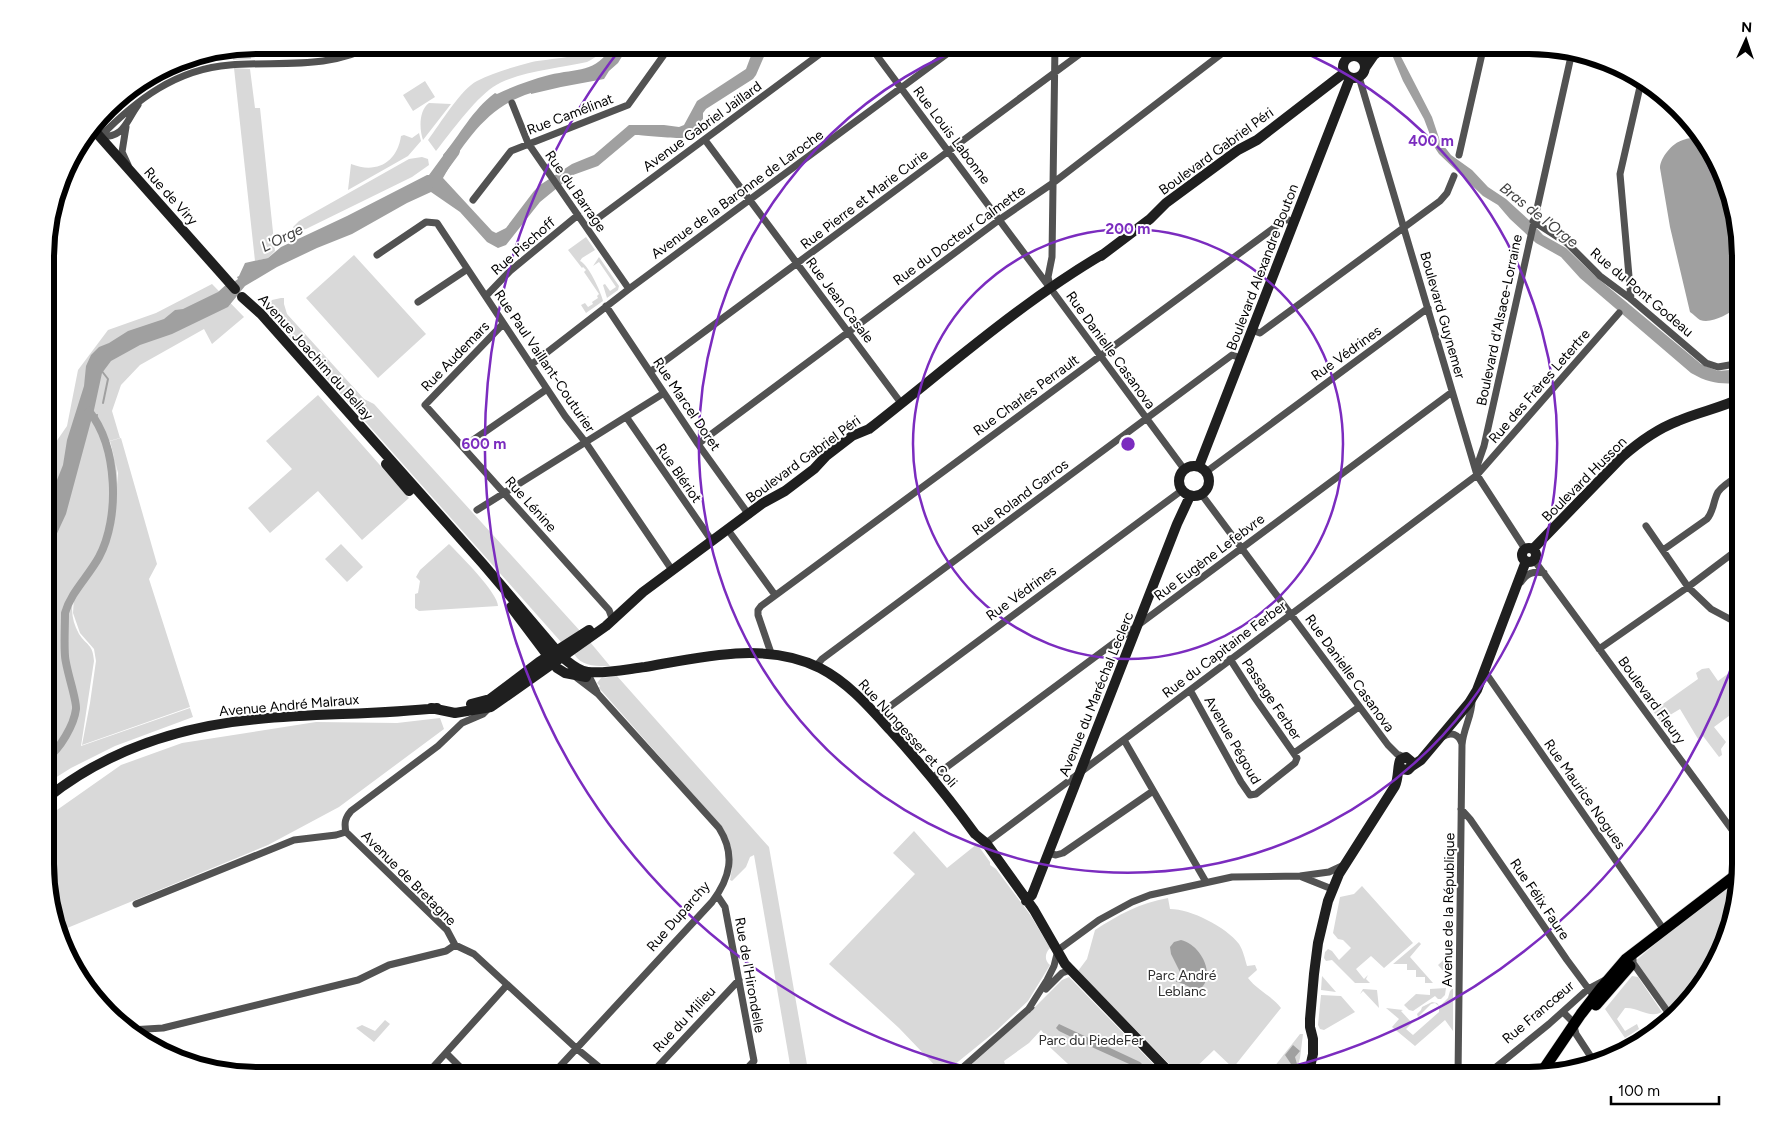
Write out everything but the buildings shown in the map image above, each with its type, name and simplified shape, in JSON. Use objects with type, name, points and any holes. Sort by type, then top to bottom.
[{"type":"main road","name":"Rue Francœur","points":[[1593,997],[1626,959],[1633,958],[1732,878]]},
{"type":"main road","name":"Rue Francœur","points":[[1633,958],[1664,930],[1704,901]]},
{"type":"main road","points":[[1548,1067],[1575,1029],[1593,997],[1633,958]]},
{"type":"street","points":[[96,133],[165,83],[199,70],[231,65],[318,62],[351,54]]},
{"type":"street","name":"Rue Camélinat","points":[[473,200],[511,151],[628,105],[665,54]]},
{"type":"street","name":"Avenue Gabriel Jaillard","points":[[586,227],[820,54]]},
{"type":"street","name":"Rue Louis Labonne","points":[[876,54],[1052,291]]},
{"type":"street","name":"Avenue de la Baronne de Laroche","points":[[532,364],[606,306],[947,54]]},
{"type":"street","points":[[1052,291],[1048,277],[1052,257],[1055,54]]},
{"type":"street","name":"Rue Pierre et Marie Curie","points":[[650,372],[1081,54]]},
{"type":"street","name":"Rue du Docteur Calmette","points":[[698,444],[999,220],[1053,183],[1221,54]]},
{"type":"street","points":[[1346,54],[1364,62],[1355,74]]},
{"type":"street","name":"Boulevard Gabriel Péri","points":[[1352,57],[1360,54]]},
{"type":"street","name":"Boulevard Gabriel Péri","points":[[550,660],[610,618],[748,515],[800,480],[826,456],[852,436],[869,429],[976,345],[1052,291],[1077,270],[1105,253],[1150,219],[1166,203],[1238,150],[1257,140],[1355,74],[1375,54]]},
{"type":"street","points":[[1459,155],[1482,54]]},
{"type":"street","name":"Boulevard Alexandre Bouton","points":[[1202,469],[1293,222],[1355,74],[1343,66],[1352,57]]},
{"type":"street","name":"Boulevard d'Alsace-Lorraine","points":[[1477,475],[1477,466],[1484,446],[1571,58]]},
{"type":"street","name":"Boulevard Guynemer","points":[[1355,74],[1404,227],[1477,475],[1530,555]]},
{"type":"street","points":[[1631,299],[1620,174],[1640,87]]},
{"type":"street","points":[[96,133],[110,137],[117,135],[122,131],[144,97]]},
{"type":"street","name":"Rue du Barrage","points":[[512,103],[528,143],[629,289]]},
{"type":"street","points":[[126,124],[122,152],[129,170]]},
{"type":"street","name":"Rue de Viry","points":[[96,133],[235,289]]},
{"type":"street","name":"Rue Jean Casale","points":[[706,140],[901,403]]},
{"type":"street","points":[[1252,330],[1260,332],[1440,201],[1447,193],[1454,176]]},
{"type":"street","name":"Rue Pischoff","points":[[486,296],[510,271],[578,215]]},
{"type":"street","name":"Rue Charles Perrault","points":[[771,653],[758,615],[760,606],[1286,219],[1293,222]]},
{"type":"street","name":"Rue du Pont Godeau","points":[[1533,221],[1567,243],[1600,276],[1631,299],[1706,363],[1718,367],[1732,364]]},
{"type":"street","name":"Rue Paul Vaillant-Couturier","points":[[377,255],[426,222],[437,223],[466,270],[486,296],[547,389],[672,570]]},
{"type":"street","points":[[418,302],[466,270]]},
{"type":"street","name":"Avenue Joachim du Bellay","points":[[235,289],[261,314],[483,564],[560,654]]},
{"type":"street","name":"Avenue Joachim du Bellay","points":[[235,289],[263,325],[490,581],[550,660]]},
{"type":"street","name":"Rue Danielle Casanova","points":[[1052,291],[1184,469]]},
{"type":"street","name":"Rue Marcel Doret","points":[[606,306],[748,515]]},
{"type":"street","name":"Rue Védrines","points":[[1202,469],[1428,308]]},
{"type":"street","name":"Rue des Frères Letertre","points":[[1477,475],[1619,313]]},
{"type":"street","name":"Rue Audemars","points":[[425,405],[503,324]]},
{"type":"street","name":"Rue Roland Garros","points":[[816,666],[1232,355],[1242,358]]},
{"type":"street","points":[[463,447],[547,389]]},
{"type":"street","name":"Rue Eugène Lefebvre","points":[[932,778],[1452,392]]},
{"type":"street","points":[[477,510],[627,418],[664,393]]},
{"type":"street","name":"Boulevard Husson","points":[[1404,763],[1422,760],[1472,698],[1485,672],[1530,555],[1622,457],[1635,446],[1678,420],[1732,402]]},
{"type":"street","name":"Rue Lénine","points":[[425,405],[609,610],[610,618]]},
{"type":"street","name":"Rue Blériot","points":[[627,418],[712,541]]},
{"type":"street","points":[[1191,466],[1202,469],[1209,484],[1202,494],[1186,494],[1178,481],[1181,472],[1191,466]]},
{"type":"street","name":"Rue du Capitaine Ferber","points":[[986,843],[1477,475]]},
{"type":"street","points":[[1663,550],[1707,519],[1711,514],[1717,494],[1732,480]]},
{"type":"street","name":"Rue Védrines","points":[[877,716],[1186,494]]},
{"type":"street","name":"Avenue du Maréchal Leclerc","points":[[1026,901],[1032,894],[1139,624],[1177,524],[1186,494]]},
{"type":"street","name":"Rue Danielle Casanova","points":[[1202,494],[1359,707],[1404,763]]},
{"type":"street","points":[[1646,526],[1688,587],[1710,609],[1732,621]]},
{"type":"street","points":[[728,530],[774,595]]},
{"type":"street","points":[[1599,649],[1688,587],[1732,553]]},
{"type":"street","name":"Boulevard Fleury","points":[[1530,555],[1732,831]]},
{"type":"street","points":[[1517,588],[1526,575],[1535,572],[1544,573]]},
{"type":"street","name":"Rue Nungesser et Coli","points":[[568,673],[609,672],[722,655],[771,653],[816,666],[843,683],[877,716],[932,778],[975,834],[986,843],[1068,967],[1164,1067]]},
{"type":"street","points":[[560,654],[571,664],[588,674]]},
{"type":"street","name":"Passage Ferber","points":[[1230,659],[1294,753]]},
{"type":"street","points":[[346,832],[344,824],[346,817],[351,811],[438,746],[462,723],[483,714],[550,660]]},
{"type":"street","points":[[460,709],[490,699],[550,660]]},
{"type":"street","name":"Rue Duparchy","points":[[550,660],[560,671],[583,681],[598,694],[721,832],[727,846],[729,864],[727,878],[718,895],[559,1067]]},
{"type":"street","name":"Rue Maurice Nogues","points":[[1485,672],[1664,930]]},
{"type":"street","name":"Rue Duparchy","points":[[588,674],[598,694]]},
{"type":"street","name":"Avenue Pégoud","points":[[1190,690],[1250,795],[1256,794],[1295,763],[1294,753]]},
{"type":"street","name":"Avenue de la République","points":[[1458,1067],[1462,745],[1463,733],[1473,706],[1472,698]]},
{"type":"street","points":[[460,709],[490,707]]},
{"type":"street","points":[[1294,753],[1359,707]]},
{"type":"street","name":"Avenue André Malraux","points":[[54,793],[79,775],[119,754],[156,739],[227,722],[258,718],[431,708],[460,709]]},
{"type":"street","points":[[460,709],[462,723]]},
{"type":"street","points":[[1440,739],[1444,735],[1452,734],[1460,737],[1462,745]]},
{"type":"street","points":[[1124,740],[1206,882]]},
{"type":"street","points":[[1311,1067],[1313,1039],[1310,1018],[1316,958],[1332,889],[1345,864],[1386,802],[1404,763]]},
{"type":"street","points":[[1048,852],[1056,855],[1063,853],[1153,791]]},
{"type":"street","name":"Rue Félix Faure","points":[[1461,809],[1470,819],[1593,997]]},
{"type":"street","name":"Avenue de Bretagne","points":[[136,904],[294,840],[346,832],[447,930],[455,945],[474,954],[599,1067]]},
{"type":"street","points":[[1028,1010],[1054,966],[1058,950],[1099,920],[1132,902],[1146,896],[1232,877],[1248,875],[1300,876],[1329,872],[1345,864]]},
{"type":"street","points":[[1300,876],[1332,889]]},
{"type":"street","name":"Rue de l'Hirondelle","points":[[718,895],[725,907],[754,1061],[748,1067]]},
{"type":"street","points":[[139,1029],[163,1028],[358,980],[380,968],[446,951],[455,945]]},
{"type":"street","points":[[1633,958],[1668,1012]]},
{"type":"street","points":[[963,1067],[1028,1010],[1068,967],[1059,964],[1054,966]]},
{"type":"street","name":"Rue du Milieu","points":[[657,1067],[739,980]]},
{"type":"street","points":[[433,1067],[507,985]]},
{"type":"street","name":"Rue Francœur","points":[[1496,1067],[1563,1012],[1593,997]]},
{"type":"street","points":[[1563,1012],[1591,1057]]},
{"type":"street","points":[[446,1053],[461,1067]]},
{"type":"green space","points":[[251,54],[251,59],[233,60],[232,55]]},
{"type":"green space","points":[[599,54],[587,62],[525,74],[502,82],[485,93],[470,108],[436,151],[428,140],[464,91],[477,81],[497,72],[532,62],[575,55]]},
{"type":"green space","points":[[234,68],[250,69],[255,108],[260,108],[275,251],[268,258],[255,261]]},
{"type":"green space","points":[[425,81],[435,97],[413,111],[403,95]]},
{"type":"green space","points":[[429,103],[451,104],[423,140],[421,120],[423,110]]},
{"type":"green space","points":[[419,133],[421,141],[408,156],[348,190],[351,164],[369,168],[384,164],[395,153],[401,136],[404,135],[412,138]]},
{"type":"green space","points":[[422,157],[428,159],[429,165],[412,177],[306,229],[294,232],[293,227],[299,221],[409,159]]},
{"type":"green space","points":[[586,237],[595,250],[580,261],[597,285],[603,301],[586,313],[581,305],[585,303],[588,307],[593,304],[592,302],[598,298],[599,294],[584,272],[586,270],[582,268],[568,250]]},
{"type":"green space","points":[[354,255],[426,334],[378,378],[306,298]]},
{"type":"green space","points":[[599,257],[619,286],[618,290],[607,298],[603,285],[605,284],[610,291],[616,287],[599,262],[593,266]]},
{"type":"green space","points":[[212,284],[244,317],[212,344],[204,329],[140,365],[121,385],[112,411],[120,438],[109,441],[117,471],[117,485],[118,473],[110,441],[121,438],[157,564],[149,579],[190,707],[82,745],[96,661],[94,649],[80,633],[73,613],[74,599],[72,610],[75,626],[79,634],[91,648],[94,661],[81,746],[190,708],[193,717],[115,746],[54,779],[54,445],[67,426],[78,370],[108,330],[156,313]],"holes":[[[116,492],[114,520],[106,547],[97,565],[90,575],[107,539]],[[89,576],[76,594],[78,589]]]},
{"type":"green space","points":[[284,298],[287,314],[364,399],[374,404],[581,632],[561,642],[266,310],[272,300]]},
{"type":"green space","points":[[318,395],[409,498],[362,540],[318,491],[270,533],[248,508],[292,469],[266,441]]},
{"type":"green space","points":[[341,544],[363,567],[347,582],[325,559]]},
{"type":"green space","points":[[449,544],[492,592],[498,606],[419,611],[415,608],[415,594],[418,593],[420,581],[416,577],[420,570]]},
{"type":"green space","points":[[590,642],[610,666],[585,664],[577,658],[574,654]]},
{"type":"green space","points":[[1709,668],[1718,681],[1732,671],[1732,714],[1714,727],[1726,742],[1721,749],[1722,755],[1719,757],[1703,736],[1698,739],[1680,709],[1660,721],[1653,711],[1698,679],[1696,673],[1702,669]]},
{"type":"green space","points":[[617,676],[769,847],[807,1067],[790,1067],[754,855],[750,857],[746,867],[732,881],[730,880],[732,853],[726,833],[599,688],[600,686],[597,683],[601,678]]},
{"type":"green space","points":[[440,718],[444,729],[339,807],[268,845],[65,929],[55,891],[54,812],[121,765],[182,743],[316,722],[397,723]]},
{"type":"green space","points":[[914,831],[947,868],[977,844],[990,862],[990,865],[996,869],[1031,916],[1050,948],[1046,956],[1050,965],[1028,1001],[996,1031],[952,1067],[936,1067],[899,1028],[829,964],[915,874],[893,853]]},
{"type":"green space","points":[[1731,885],[1725,917],[1717,942],[1698,977],[1668,1012],[1633,963],[1683,920]]},
{"type":"green space","points":[[1362,886],[1413,943],[1384,968],[1371,956],[1356,969],[1364,979],[1368,975],[1366,979],[1370,983],[1355,983],[1332,960],[1326,961],[1324,958],[1325,952],[1328,949],[1339,960],[1351,948],[1333,933],[1340,897],[1354,894]]},
{"type":"green space","name":"Parc André Leblanc","points":[[1168,898],[1170,909],[1188,912],[1226,931],[1239,944],[1247,966],[1255,965],[1257,970],[1248,978],[1281,1008],[1234,1067],[1214,1050],[1196,1067],[1172,1067],[1078,971],[1087,959],[1095,930],[1112,919],[1148,903]]},
{"type":"green space","points":[[1419,942],[1421,944],[1410,957],[1433,983],[1425,983],[1425,977],[1416,977],[1416,970],[1407,970],[1407,964],[1393,964]]},
{"type":"green space","points":[[1448,943],[1452,947],[1451,972],[1453,975],[1446,974],[1438,965],[1449,955],[1445,951],[1447,949],[1445,945]]},
{"type":"green space","points":[[1322,976],[1336,992],[1321,990]]},
{"type":"green space","points":[[1632,976],[1638,977],[1662,1012],[1648,1014],[1635,1009],[1625,1008],[1617,1019],[1625,1031],[1637,1024],[1639,1029],[1625,1038],[1605,1009]]},
{"type":"green space","name":"Parc du PiedeFer","points":[[1069,977],[1156,1067],[1071,1067],[1041,1039],[1045,1035],[1041,1030],[1029,1043],[1004,1061],[1006,1067],[974,1067],[972,1064],[1028,1014],[1062,980]]},
{"type":"green space","points":[[1446,988],[1445,995],[1441,999],[1435,996],[1413,1011],[1404,1005],[1416,994],[1430,995],[1430,989]]},
{"type":"green space","points":[[1453,988],[1453,1031],[1445,1020],[1415,1046],[1392,1027],[1399,1019],[1386,1008],[1403,1010],[1401,1011],[1412,1023],[1406,1029],[1413,1035],[1439,1012],[1439,1006],[1435,1003],[1431,1004],[1418,1017],[1417,1014],[1422,1007],[1432,1002],[1437,1003],[1442,1007],[1442,1004],[1448,998]]},
{"type":"green space","points":[[1363,989],[1377,990],[1379,1008],[1363,991],[1360,994]]},
{"type":"green space","points":[[1321,995],[1341,996],[1355,1012],[1324,1030],[1320,1029],[1318,1025]]},
{"type":"green space","points":[[385,1020],[390,1024],[374,1042],[356,1028],[362,1025],[375,1031]]},
{"type":"green space","points":[[1300,1034],[1303,1034],[1298,1067],[1274,1067]]},
{"type":"shaded area","name":"L'Orge","points":[[606,54],[624,54],[604,79],[531,93],[502,107],[479,126],[469,138],[443,178],[492,231],[496,233],[506,228],[540,185],[572,164],[594,155],[629,125],[679,127],[684,125],[697,101],[746,69],[752,54],[765,54],[753,79],[706,109],[703,113],[703,119],[690,136],[678,138],[635,135],[598,166],[573,175],[540,202],[506,245],[498,248],[487,242],[460,212],[431,192],[407,203],[352,234],[277,267],[245,286],[228,307],[172,334],[140,345],[111,361],[102,373],[66,514],[54,540],[54,488],[63,465],[67,440],[84,386],[86,366],[91,355],[99,347],[128,331],[164,319],[175,310],[183,309],[218,292],[229,282],[231,284],[238,279],[237,277],[245,263],[268,258],[281,247],[427,175],[439,175],[445,166],[443,155],[473,115],[495,93],[497,94],[542,77],[585,68],[599,61]]},
{"type":"shaded area","points":[[1390,54],[1400,54],[1432,117],[1440,141],[1451,155],[1472,170],[1488,187],[1506,199],[1543,235],[1566,248],[1595,276],[1701,364],[1718,371],[1732,370],[1732,383],[1715,382],[1691,373],[1580,278],[1561,257],[1536,243],[1498,205],[1483,196],[1439,154]]},
{"type":"shaded area","points":[[1693,137],[1705,155],[1717,179],[1731,230],[1732,312],[1710,321],[1700,320],[1690,312],[1670,227],[1660,168],[1664,156],[1675,144]]},
{"type":"shaded area","points":[[1181,940],[1194,947],[1204,961],[1207,976],[1205,983],[1200,989],[1194,989],[1176,982],[1182,976],[1171,954],[1170,947],[1174,942]]},
{"type":"shaded area","points":[[1059,1024],[1142,1064],[1136,1067],[1056,1028]]},
{"type":"shaded area","points":[[1293,1045],[1300,1051],[1295,1057],[1297,1064],[1295,1067],[1290,1067],[1291,1064],[1285,1055]]},
{"type":"waterway","name":"L'Orge","points":[[425,185],[432,181],[454,151]]},
{"type":"waterway","points":[[101,370],[108,379],[103,403]]},
{"type":"waterway","points":[[54,752],[66,736],[76,709],[65,656],[65,613],[71,598],[95,564],[106,541],[113,503],[113,483],[106,444],[99,426],[89,411]]},
{"type":"waterway","points":[[95,419],[97,415]]},
{"type":"water label","name":"Bras de l'Orge","points":[[1539,215]]}]
